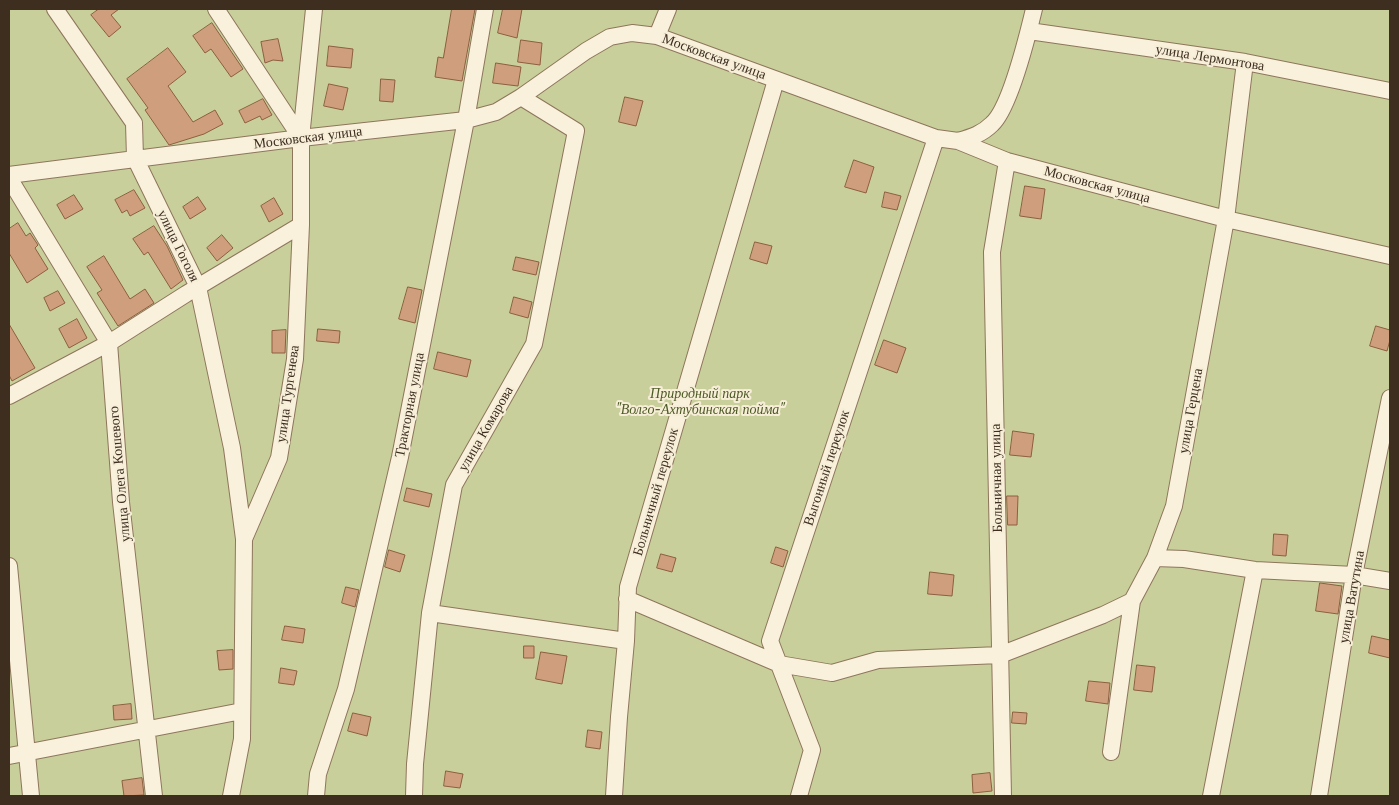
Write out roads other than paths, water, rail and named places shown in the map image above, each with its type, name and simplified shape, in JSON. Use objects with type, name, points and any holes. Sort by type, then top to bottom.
[{"type":"street","name":"улица Гоголя","points":[[55,9],[134,123],[135,158],[198,287],[232,448],[244,539]]},
{"type":"street","points":[[216,9],[301,138]]},
{"type":"street","name":"улица Тургенева","points":[[231,796],[242,739],[244,539],[279,458],[295,359],[301,225],[301,138],[314,9]]},
{"type":"street","name":"Тракторная улица","points":[[316,796],[318,774],[346,689],[400,457],[466,120],[485,9]]},
{"type":"street","points":[[657,36],[668,9]]},
{"type":"street","points":[[958,141],[979,135],[994,122],[1007,101],[1034,9]]},
{"type":"street","name":"улица Лермонтова","points":[[1029,31],[1244,62],[1390,91]]},
{"type":"street","name":"Московская улица","points":[[9,176],[135,158],[466,120],[496,112],[522,97],[586,51],[610,37],[632,33],[657,36],[936,138],[958,141],[1007,161],[1226,219],[1390,256]]},
{"type":"street","name":"улица Герцена","points":[[1111,752],[1132,601],[1155,558],[1174,506],[1226,219],[1244,62]]},
{"type":"street","name":"Больничный переулок","points":[[614,796],[626,642],[626,599],[776,80]]},
{"type":"street","name":"улица Комарова","points":[[414,796],[415,764],[430,613],[454,485],[534,344],[576,131],[522,97]]},
{"type":"street","name":"Выгонный переулок","points":[[799,796],[812,750],[770,641],[936,138]]},
{"type":"street","name":"Больничная улица","points":[[1003,796],[992,252],[1007,161]]},
{"type":"street","name":"улица Олега Кошевого","points":[[9,176],[109,343],[121,502],[154,796]]},
{"type":"street","points":[[9,396],[109,343],[301,225]]},
{"type":"street","name":"улица Ватутина","points":[[1319,796],[1354,575],[1390,398]]},
{"type":"street","points":[[1155,558],[1184,559],[1255,570],[1354,575],[1390,581]]},
{"type":"street","points":[[9,566],[31,796]]},
{"type":"street","points":[[1211,796],[1255,570]]},
{"type":"street","points":[[626,599],[778,664],[832,673],[878,660],[1000,655],[1103,615],[1132,601]]},
{"type":"street","points":[[430,613],[626,642]]},
{"type":"street","points":[[9,756],[242,711]]},
{"type":"park label","name":"Природный парк \"Волго-Ахтубинская пойма\"","points":[[700,402]]}]
